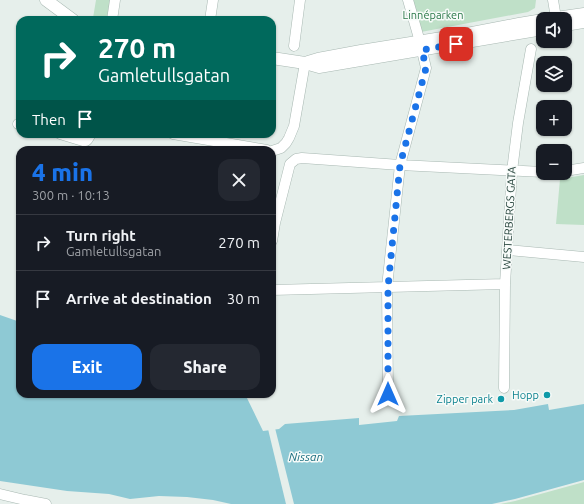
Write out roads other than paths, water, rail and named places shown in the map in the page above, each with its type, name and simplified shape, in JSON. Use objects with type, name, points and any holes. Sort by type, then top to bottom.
[{"type":"street","points":[[46,0],[68,16]]},
{"type":"street","points":[[113,16],[115,0]]},
{"type":"street","points":[[211,16],[213,0]]},
{"type":"street","points":[[294,46],[300,0]]},
{"type":"street","points":[[388,394],[388,287],[400,165],[426,68],[408,0]]},
{"type":"street","points":[[554,0],[556,12]]},
{"type":"street","points":[[572,17],[584,14]]},
{"type":"street","points":[[421,46],[536,21]]},
{"type":"street","points":[[572,22],[584,22]]},
{"type":"street","points":[[276,59],[305,63],[322,58],[536,30]]},
{"type":"street","name":"WESTERBERGS GATA","points":[[504,388],[507,250],[512,171],[518,123],[531,49]]},
{"type":"street","points":[[276,149],[289,138],[294,126],[305,63]]},
{"type":"street","points":[[73,138],[86,141],[89,138]]},
{"type":"street","points":[[202,138],[245,146]]},
{"type":"street","points":[[276,220],[290,164],[295,160],[302,158],[400,165],[536,172]]},
{"type":"street","points":[[572,169],[584,168]]},
{"type":"street","points":[[507,250],[584,257]]},
{"type":"street","points":[[276,290],[506,284]]},
{"type":"street","points":[[0,494],[46,504]]},
{"type":"water","name":"Nissan","points":[[0,315],[16,321],[16,398],[247,398],[263,431],[279,429],[285,424],[359,418],[359,425],[397,421],[399,416],[514,410],[548,404],[549,410],[584,404],[584,480],[492,504],[231,504],[187,497],[159,496],[130,499],[109,494],[67,491],[0,481]]},
{"type":"place","name":"Hopp","points":[[547,395]]},
{"type":"place","name":"Zipper park","points":[[501,399]]},
{"type":"park label","name":"Linnéparken","points":[[433,15]]}]
